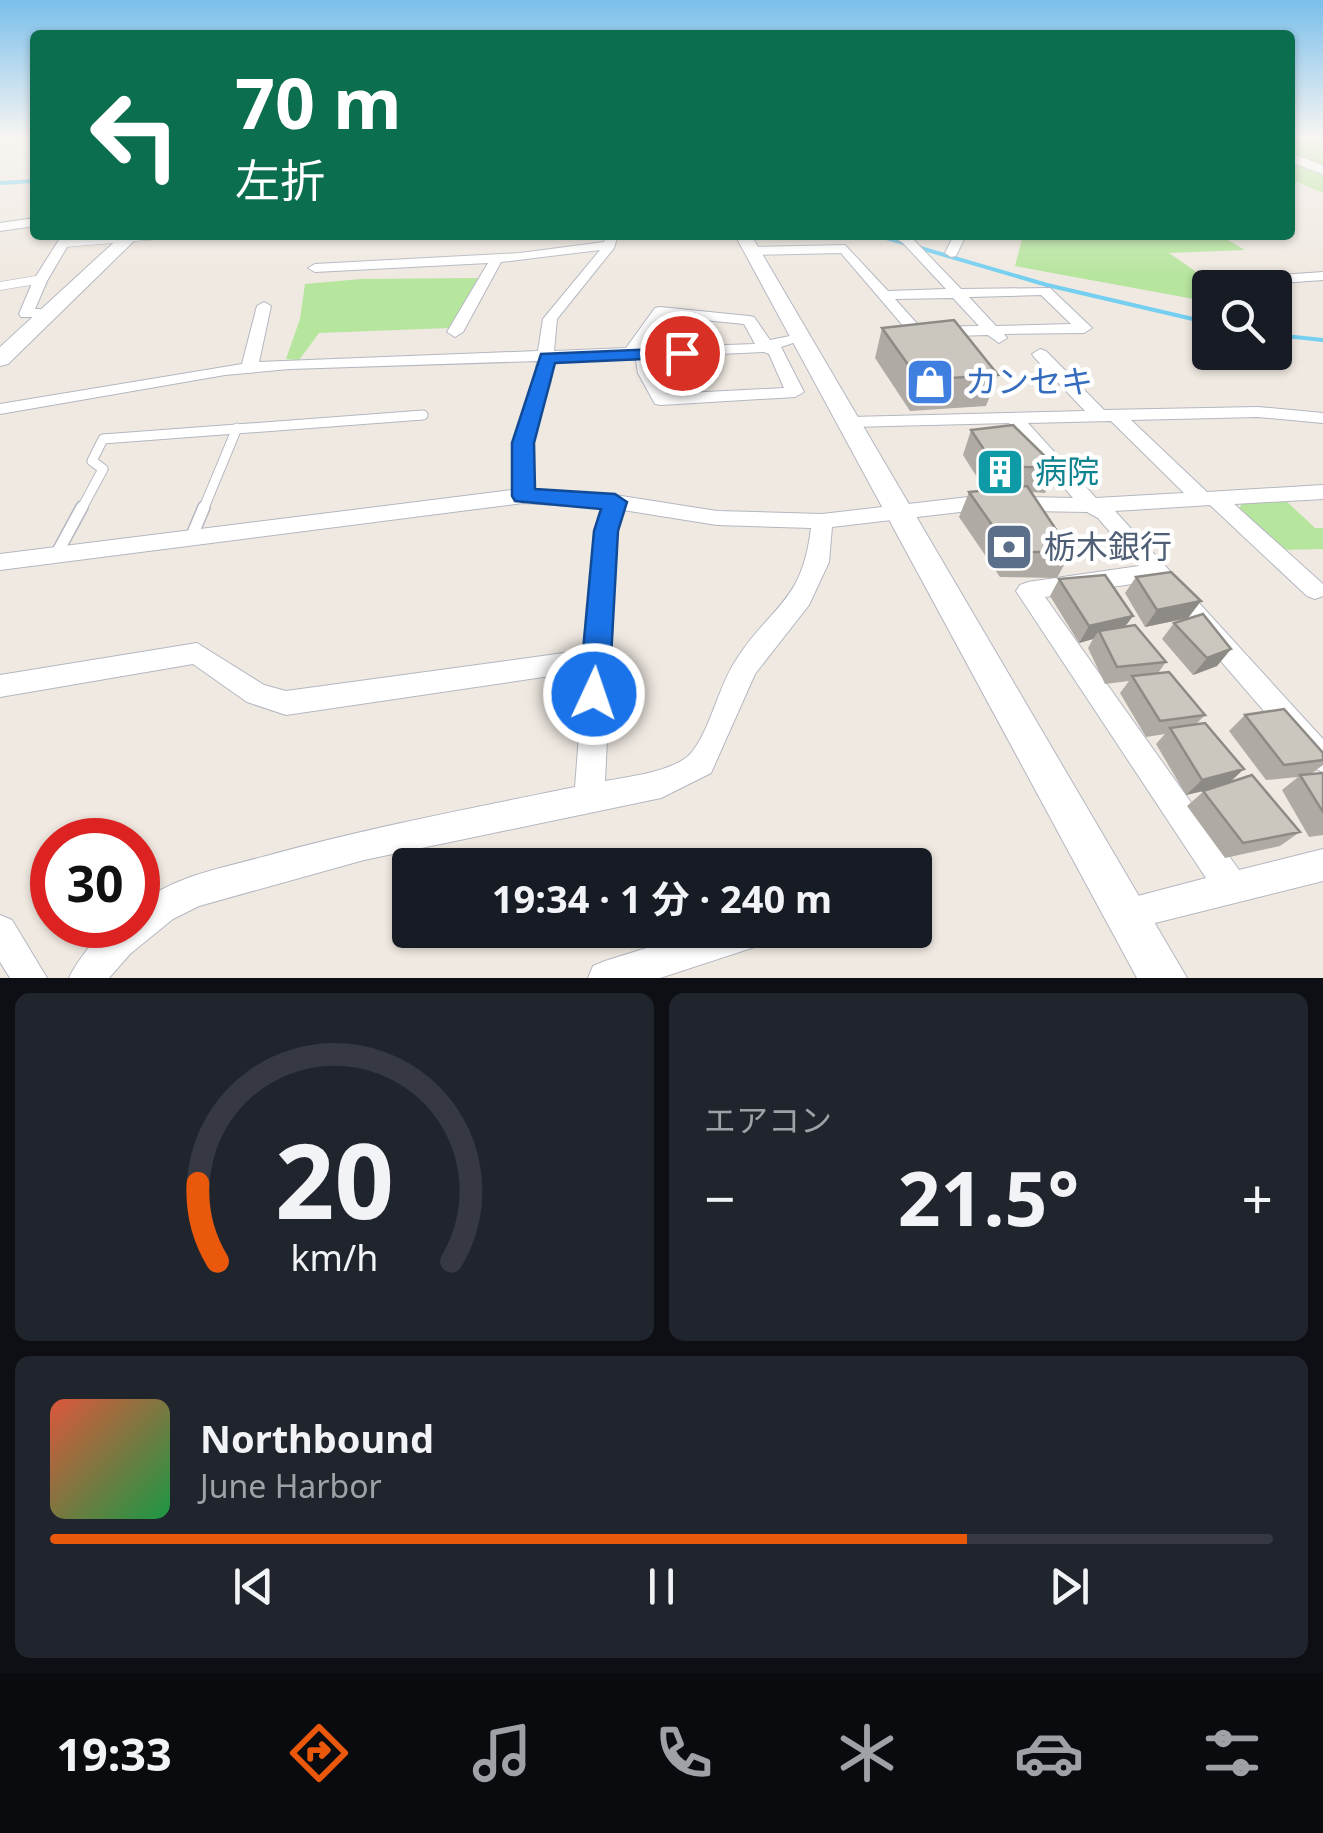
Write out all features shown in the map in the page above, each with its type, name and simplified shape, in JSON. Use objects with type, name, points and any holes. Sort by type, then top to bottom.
[{"type":"street","points":[[0,227],[30,223]]},
{"type":"street","points":[[50,312],[26,314],[65,240]]},
{"type":"street","points":[[1,357],[127,240]]},
{"type":"street","points":[[315,268],[497,258],[610,240]]},
{"type":"street","points":[[523,496],[523,443],[547,358],[550,318],[610,240]]},
{"type":"street","points":[[906,240],[998,337]]},
{"type":"street","points":[[951,253],[958,240]]},
{"type":"street","points":[[785,342],[760,342],[750,320],[660,311],[633,346],[661,400],[795,392],[785,342],[748,243],[845,249],[882,294],[887,295],[1045,291],[1084,328],[998,337],[916,332],[887,295]]},
{"type":"street","points":[[455,332],[497,258]]},
{"type":"street","points":[[1292,279],[1323,276]]},
{"type":"street","points":[[249,368],[264,306]]},
{"type":"street","points":[[0,409],[249,368],[640,355],[785,342]]},
{"type":"street","points":[[785,342],[851,422],[1163,978]]},
{"type":"street","points":[[1040,354],[1315,590]]},
{"type":"street","points":[[851,422],[1258,412],[1323,418]]},
{"type":"street","points":[[1014,418],[1091,506],[1105,514],[1158,572],[1323,759]]},
{"type":"street","points":[[1,564],[523,496],[615,502],[717,518],[822,522],[977,503],[1091,506],[1323,492]]},
{"type":"street","points":[[589,799],[606,531],[615,502]]},
{"type":"street","points":[[86,978],[118,942],[161,906],[194,892],[364,846],[661,784],[701,764],[745,667],[797,605],[818,562],[822,522]]},
{"type":"street","points":[[1158,572],[1028,590],[1232,888]]},
{"type":"street","points":[[0,686],[197,653],[256,694],[286,702],[596,659]]},
{"type":"street","points":[[1126,914],[1323,866]]},
{"type":"street","points":[[2,939],[30,978]]},
{"type":"street","points":[[605,978],[701,948]]},
{"type":"lane","points":[[0,286],[42,278]]},
{"type":"lane","points":[[56,555],[104,469],[92,461],[104,439],[423,415]]},
{"type":"lane","points":[[191,538],[237,428]]},
{"type":"green space","points":[[1301,184],[1323,184],[1323,193]]},
{"type":"green space","points":[[1022,240],[1228,240],[1245,250],[1169,253],[1194,270],[1192,299],[1015,266]]},
{"type":"green space","points":[[478,278],[449,328],[319,333],[299,360],[286,359],[300,319],[305,284],[361,279]]},
{"type":"green space","points":[[1284,499],[1315,528],[1323,528],[1323,549],[1282,550],[1238,511],[1243,501]]},
{"type":"building","points":[[954,320],[998,375],[919,380],[882,328]]},
{"type":"building","points":[[1013,425],[1057,468],[995,466],[971,430]]},
{"type":"building","points":[[1027,486],[1071,552],[1011,552],[969,492]]},
{"type":"building","points":[[1171,572],[1201,601],[1157,610],[1136,577]]},
{"type":"building","points":[[1105,575],[1133,616],[1089,626],[1059,579]]},
{"type":"building","points":[[1203,614],[1231,649],[1207,658],[1174,623]]},
{"type":"building","points":[[1135,625],[1166,662],[1117,667],[1099,631]]},
{"type":"building","points":[[1169,672],[1205,715],[1160,721],[1132,676]]},
{"type":"building","points":[[1284,709],[1323,753],[1323,760],[1284,765],[1245,715]]},
{"type":"building","points":[[1205,723],[1244,769],[1202,780],[1170,728]]},
{"type":"building","points":[[1323,773],[1323,812],[1300,775]]},
{"type":"building","points":[[1252,775],[1300,832],[1243,843],[1203,791]]},
{"type":"waterway","points":[[893,240],[1047,285],[1192,319]]},
{"type":"waterway","points":[[1292,337],[1323,340]]},
{"type":"place","name":"カンセキ","points":[[930,382]]},
{"type":"place","name":"病院","points":[[1000,472]]},
{"type":"place","name":"栃木銀行","points":[[1009,547]]},
{"type":"route","points":[[594,694],[606,531],[615,502],[523,496],[523,443],[547,358],[682,353]]}]
